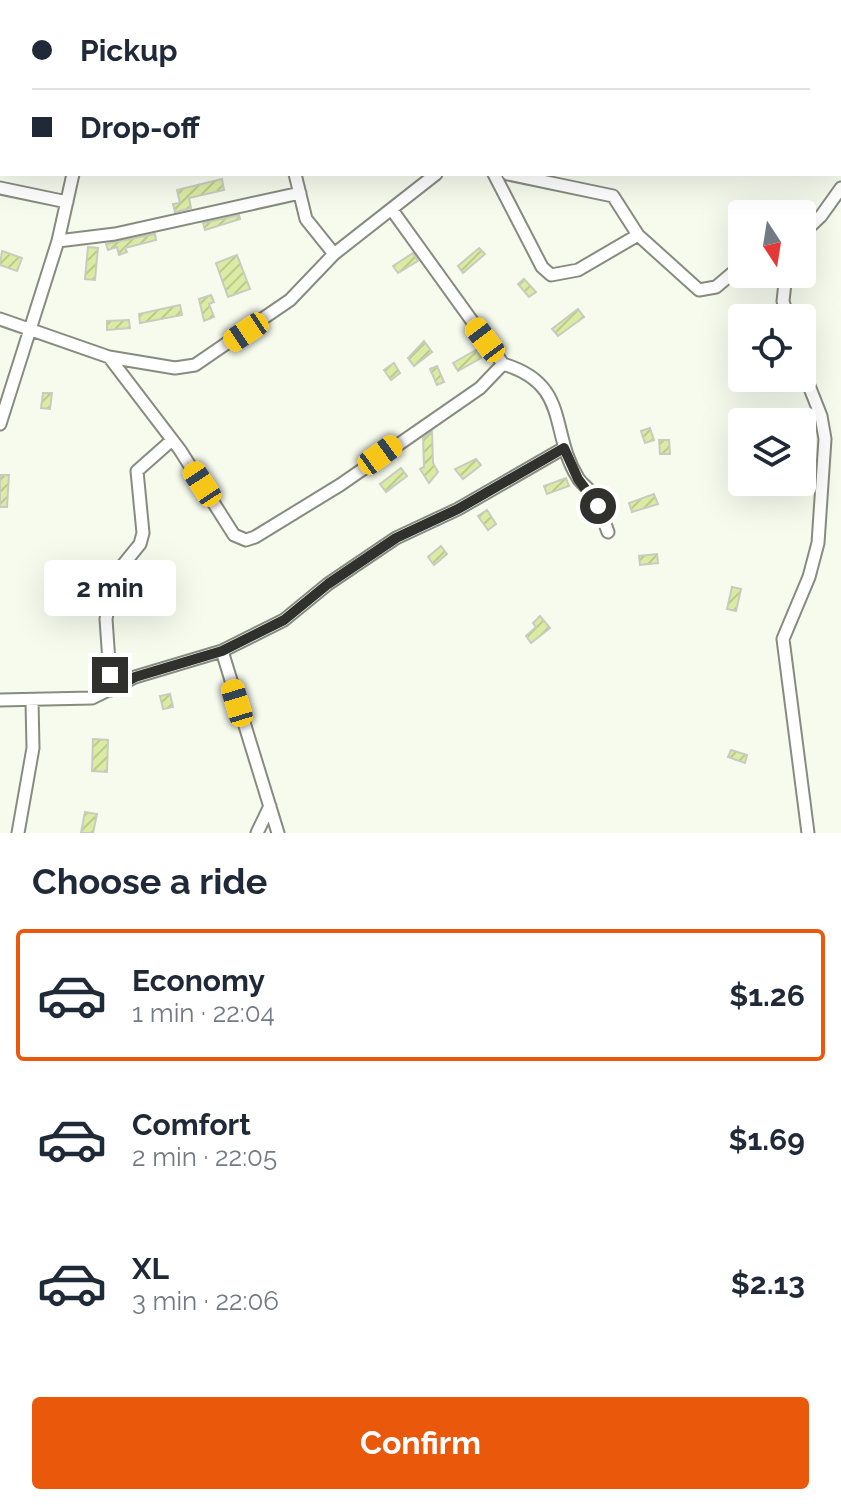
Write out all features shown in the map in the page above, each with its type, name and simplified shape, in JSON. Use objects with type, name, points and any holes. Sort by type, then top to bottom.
[{"type":"street","points":[[0,424],[58,241],[73,176]]},
{"type":"street","points":[[296,176],[313,231],[334,254]]},
{"type":"street","points":[[0,319],[29,326],[109,357],[175,368],[195,365],[290,300],[334,254],[434,176]]},
{"type":"street","points":[[495,176],[542,267],[551,275],[578,270],[638,235]]},
{"type":"street","points":[[518,176],[613,196],[638,235],[699,290],[716,287],[728,277]]},
{"type":"street","points":[[0,188],[67,202]]},
{"type":"street","points":[[816,221],[841,188]]},
{"type":"street","points":[[58,241],[115,234],[300,193]]},
{"type":"street","points":[[392,210],[503,364],[523,370],[552,400],[559,416],[564,448],[578,479],[598,506],[608,532]]},
{"type":"street","points":[[109,357],[172,440],[234,535],[246,540],[340,485],[480,388],[503,364]]},
{"type":"street","points":[[808,833],[783,639],[809,577],[818,543],[825,439],[821,416],[812,392]]},
{"type":"street","points":[[111,690],[106,629],[108,605],[114,576],[140,544],[143,533],[137,471],[172,440]]},
{"type":"street","points":[[0,700],[80,700],[111,690],[135,677],[222,651],[284,620],[328,584],[396,538],[466,505],[564,448]]},
{"type":"street","points":[[222,651],[278,833]]},
{"type":"street","points":[[18,833],[33,748],[32,701]]},
{"type":"street","points":[[257,833],[270,806]]},
{"type":"building","points":[[222,179],[224,190],[189,198],[191,208],[175,212],[173,204],[180,203],[177,190]]},
{"type":"building","points":[[239,215],[240,219],[205,230],[203,223]]},
{"type":"building","points":[[155,234],[156,240],[125,248],[127,252],[119,255],[117,247],[108,250],[106,244]]},
{"type":"building","points":[[88,247],[98,248],[95,280],[85,279]]},
{"type":"building","points":[[479,248],[485,254],[463,273],[458,266]]},
{"type":"building","points":[[2,251],[22,258],[17,271],[0,265]]},
{"type":"building","points":[[413,253],[418,261],[398,273],[393,266]]},
{"type":"building","points":[[237,255],[250,289],[228,297],[216,263]]},
{"type":"building","points":[[524,279],[536,292],[529,297],[518,284]]},
{"type":"building","points":[[211,295],[214,302],[209,304],[214,317],[204,321],[199,299]]},
{"type":"building","points":[[180,305],[182,315],[140,323],[139,314]]},
{"type":"building","points":[[578,309],[584,317],[558,336],[552,329]]},
{"type":"building","points":[[129,320],[130,328],[107,330],[107,321]]},
{"type":"building","points":[[424,341],[432,352],[414,366],[408,358]]},
{"type":"building","points":[[476,350],[481,358],[458,371],[453,363]]},
{"type":"building","points":[[394,363],[400,373],[391,380],[384,370]]},
{"type":"building","points":[[437,366],[444,382],[437,385],[430,369]]},
{"type":"building","points":[[43,393],[52,393],[50,409],[41,408]]},
{"type":"building","points":[[650,428],[654,440],[645,443],[641,431]]},
{"type":"building","points":[[432,431],[433,463],[438,472],[429,483],[420,469],[424,467],[423,438]]},
{"type":"building","points":[[659,440],[669,440],[670,454],[660,454]]},
{"type":"building","points":[[476,459],[481,465],[463,479],[455,469]]},
{"type":"building","points":[[401,468],[407,476],[386,492],[380,484]]},
{"type":"building","points":[[0,475],[9,475],[7,507],[0,507]]},
{"type":"building","points":[[566,478],[569,486],[547,494],[544,486]]},
{"type":"building","points":[[654,494],[658,504],[632,512],[629,503]]},
{"type":"building","points":[[487,510],[496,524],[488,530],[478,516]]},
{"type":"building","points":[[441,546],[447,554],[434,565],[428,557]]},
{"type":"building","points":[[657,554],[658,563],[640,565],[639,556]]},
{"type":"building","points":[[732,587],[741,589],[736,611],[727,609]]},
{"type":"building","points":[[540,616],[550,628],[531,643],[526,636],[536,627],[533,623]]},
{"type":"building","points":[[170,694],[173,707],[163,709],[160,696]]},
{"type":"building","points":[[93,739],[108,740],[107,772],[92,771]]},
{"type":"building","points":[[731,750],[747,755],[745,763],[728,757]]},
{"type":"building","points":[[85,812],[97,814],[93,833],[81,833]]},
{"type":"route","points":[[110,675],[111,690],[135,677],[222,651],[284,620],[328,584],[396,538],[458,509],[564,448],[578,479],[591,492],[598,506]]}]
